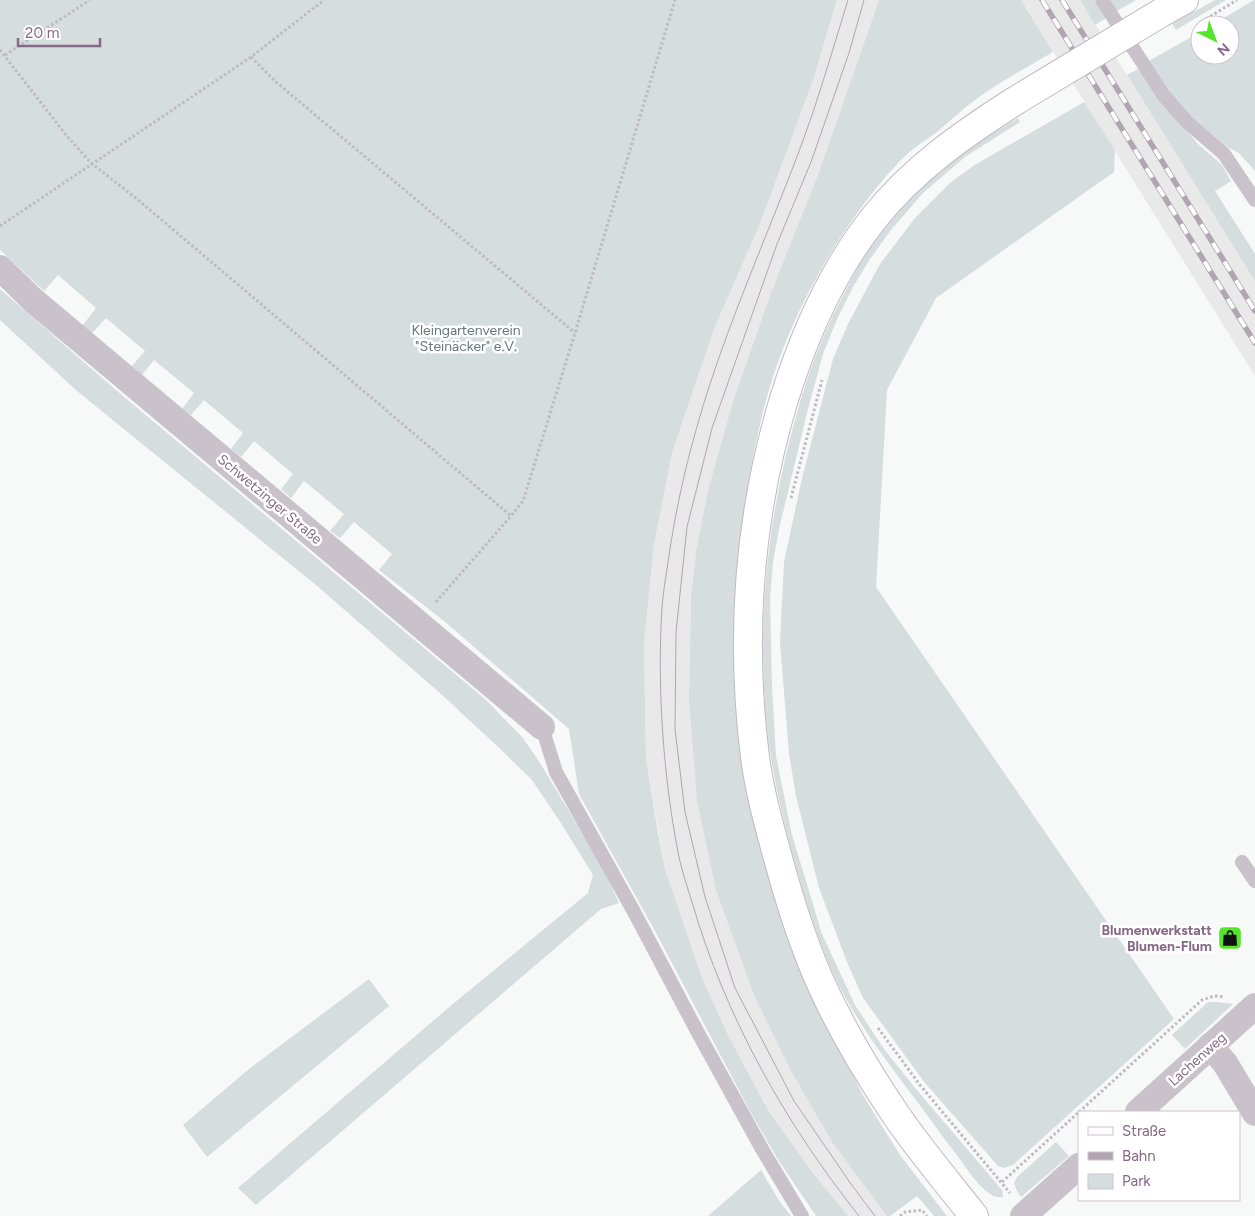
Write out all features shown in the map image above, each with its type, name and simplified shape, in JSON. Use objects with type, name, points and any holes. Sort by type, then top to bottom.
[{"type":"street","points":[[974,1216],[897,1116],[864,1064],[819,978],[803,940],[773,840],[755,759],[749,691],[748,640],[749,593],[755,526],[774,432],[800,348],[835,277],[873,219],[910,178],[955,140],[1015,101],[1174,6]]},
{"type":"street","name":"Schwetzinger Straße","points":[[0,268],[49,314],[542,727]]},
{"type":"street","name":"Lachenweg","points":[[1139,1111],[1255,1006]]},
{"type":"street","points":[[1210,1046],[1225,1063],[1255,1113]]},
{"type":"street","points":[[1024,1215],[1078,1167]]},
{"type":"lane","points":[[1102,0],[1164,96],[1187,122],[1224,154],[1255,200]]},
{"type":"lane","points":[[542,727],[556,772],[633,910],[697,1031],[802,1216]]},
{"type":"lane","points":[[1242,862],[1255,881]]},
{"type":"path","points":[[5,56],[90,0]]},
{"type":"path","points":[[0,226],[251,56],[317,1],[324,0]]},
{"type":"path","points":[[453,583],[523,502],[675,0]]},
{"type":"path","points":[[0,50],[66,135],[91,163],[137,199],[511,516]]},
{"type":"path","points":[[251,56],[276,82],[575,333]]},
{"type":"path","points":[[790,504],[822,378]]},
{"type":"path","points":[[1080,1111],[1202,1000],[1214,996],[1230,997]]},
{"type":"path","points":[[873,1022],[920,1085],[1002,1182],[1024,1215]]},
{"type":"path","points":[[1002,1182],[1078,1113]]},
{"type":"path","points":[[900,1216],[905,1212],[922,1210],[927,1216]]},
{"type":"shaded area","points":[[837,0],[879,0],[819,172],[772,290],[734,398],[708,490],[696,551],[691,596],[689,699],[792,1073],[832,1142],[887,1216],[848,1216],[813,1173],[769,1112],[729,1037],[702,978],[665,869],[646,759],[644,643],[654,545],[672,453],[714,329],[760,224],[813,80]]},
{"type":"shaded area","points":[[1021,0],[1080,0],[1255,281],[1255,376]]},
{"type":"green space","name":"Kleingartenverein \"Steinäcker\" e.V.","points":[[0,0],[837,0],[813,80],[760,224],[714,329],[672,453],[654,545],[644,643],[646,759],[658,833],[665,869],[702,978],[729,1037],[769,1112],[813,1173],[848,1216],[816,1216],[777,1158],[751,1113],[655,931],[579,794],[569,729],[444,621],[379,570],[392,554],[354,522],[340,538],[330,531],[344,514],[304,481],[291,498],[281,489],[293,474],[254,441],[241,457],[231,449],[243,433],[204,400],[191,415],[182,409],[194,393],[154,360],[142,375],[132,366],[145,351],[106,318],[92,333],[83,325],[96,308],[58,275],[44,291],[0,250]]},
{"type":"green space","points":[[879,0],[1021,0],[1053,52],[981,95],[899,162],[880,183],[845,231],[828,257],[799,311],[771,383],[753,458],[737,578],[734,619],[735,682],[812,996],[864,1097],[900,1155],[947,1216],[934,1216],[917,1196],[890,1216],[887,1216],[832,1142],[792,1073],[754,995],[716,890],[697,801],[689,699],[691,596],[696,551],[708,490],[734,398],[772,290],[819,172]]},
{"type":"green space","points":[[1080,0],[1094,0],[1106,18],[1095,25]]},
{"type":"green space","points":[[1110,0],[1136,0],[1117,11]]},
{"type":"green space","points":[[1215,0],[1226,0],[1201,15],[1190,15],[1190,22],[1176,30],[1172,24]]},
{"type":"green space","points":[[1255,0],[1255,171],[1239,153],[1227,147],[1169,98],[1147,62],[1190,38],[1190,65],[1240,65],[1240,15],[1229,15]]},
{"type":"green space","points":[[1138,69],[1197,143],[1222,165],[1231,181],[1215,191],[1255,254],[1255,281],[1127,75]]},
{"type":"green space","points":[[1084,102],[1115,150],[1114,172],[936,298],[887,390],[876,587],[1174,1019],[1013,1165],[1004,1168],[998,1166],[925,1083],[863,998],[819,888],[796,796],[789,754],[780,642],[784,562],[802,478],[833,359],[848,324],[880,264],[915,218],[950,183],[973,166]]},
{"type":"green space","points":[[1018,118],[1020,122],[965,157],[923,193],[891,230],[853,287],[823,354],[808,409],[779,529],[773,562],[770,599],[776,756],[792,835],[822,934],[855,1005],[884,1049],[1002,1190],[1003,1197],[996,1197],[982,1188],[975,1180],[885,1059],[852,1009],[833,973],[800,880],[776,786],[766,715],[763,628],[770,541],[786,455],[807,380],[825,332],[840,301],[866,253],[909,200],[960,154]]},
{"type":"green space","points":[[0,289],[123,396],[485,699],[523,738],[540,763],[603,868],[619,903],[601,909],[256,1205],[238,1188],[454,1003],[588,893],[593,875],[532,780],[441,694],[316,585],[77,391],[0,320]]},
{"type":"green space","points":[[369,979],[389,1006],[207,1157],[183,1125],[249,1069]]},
{"type":"green space","points":[[1208,1002],[1233,1004],[1185,1049],[1172,1035]]},
{"type":"green space","points":[[1056,1142],[1069,1156],[1021,1197],[1014,1183],[1017,1177]]},
{"type":"green space","points":[[761,1170],[780,1202],[791,1216],[708,1216]]},
{"type":"tram line","points":[[848,0],[805,135],[728,332],[693,441],[670,547],[662,607],[660,668],[662,730],[668,792],[682,871],[706,944],[722,986],[760,1067],[806,1144],[859,1216]]},
{"type":"tram line","points":[[864,0],[849,53],[811,162],[777,244],[712,428],[687,527],[676,632],[675,729],[685,812],[705,897],[735,988],[794,1101],[875,1216]]},
{"type":"railway","points":[[1042,0],[1255,343]]},
{"type":"railway","points":[[1062,0],[1255,311]]},
{"type":"place","name":"Blumenwerkstatt Blumen-Flum","points":[[1230,938]]}]
